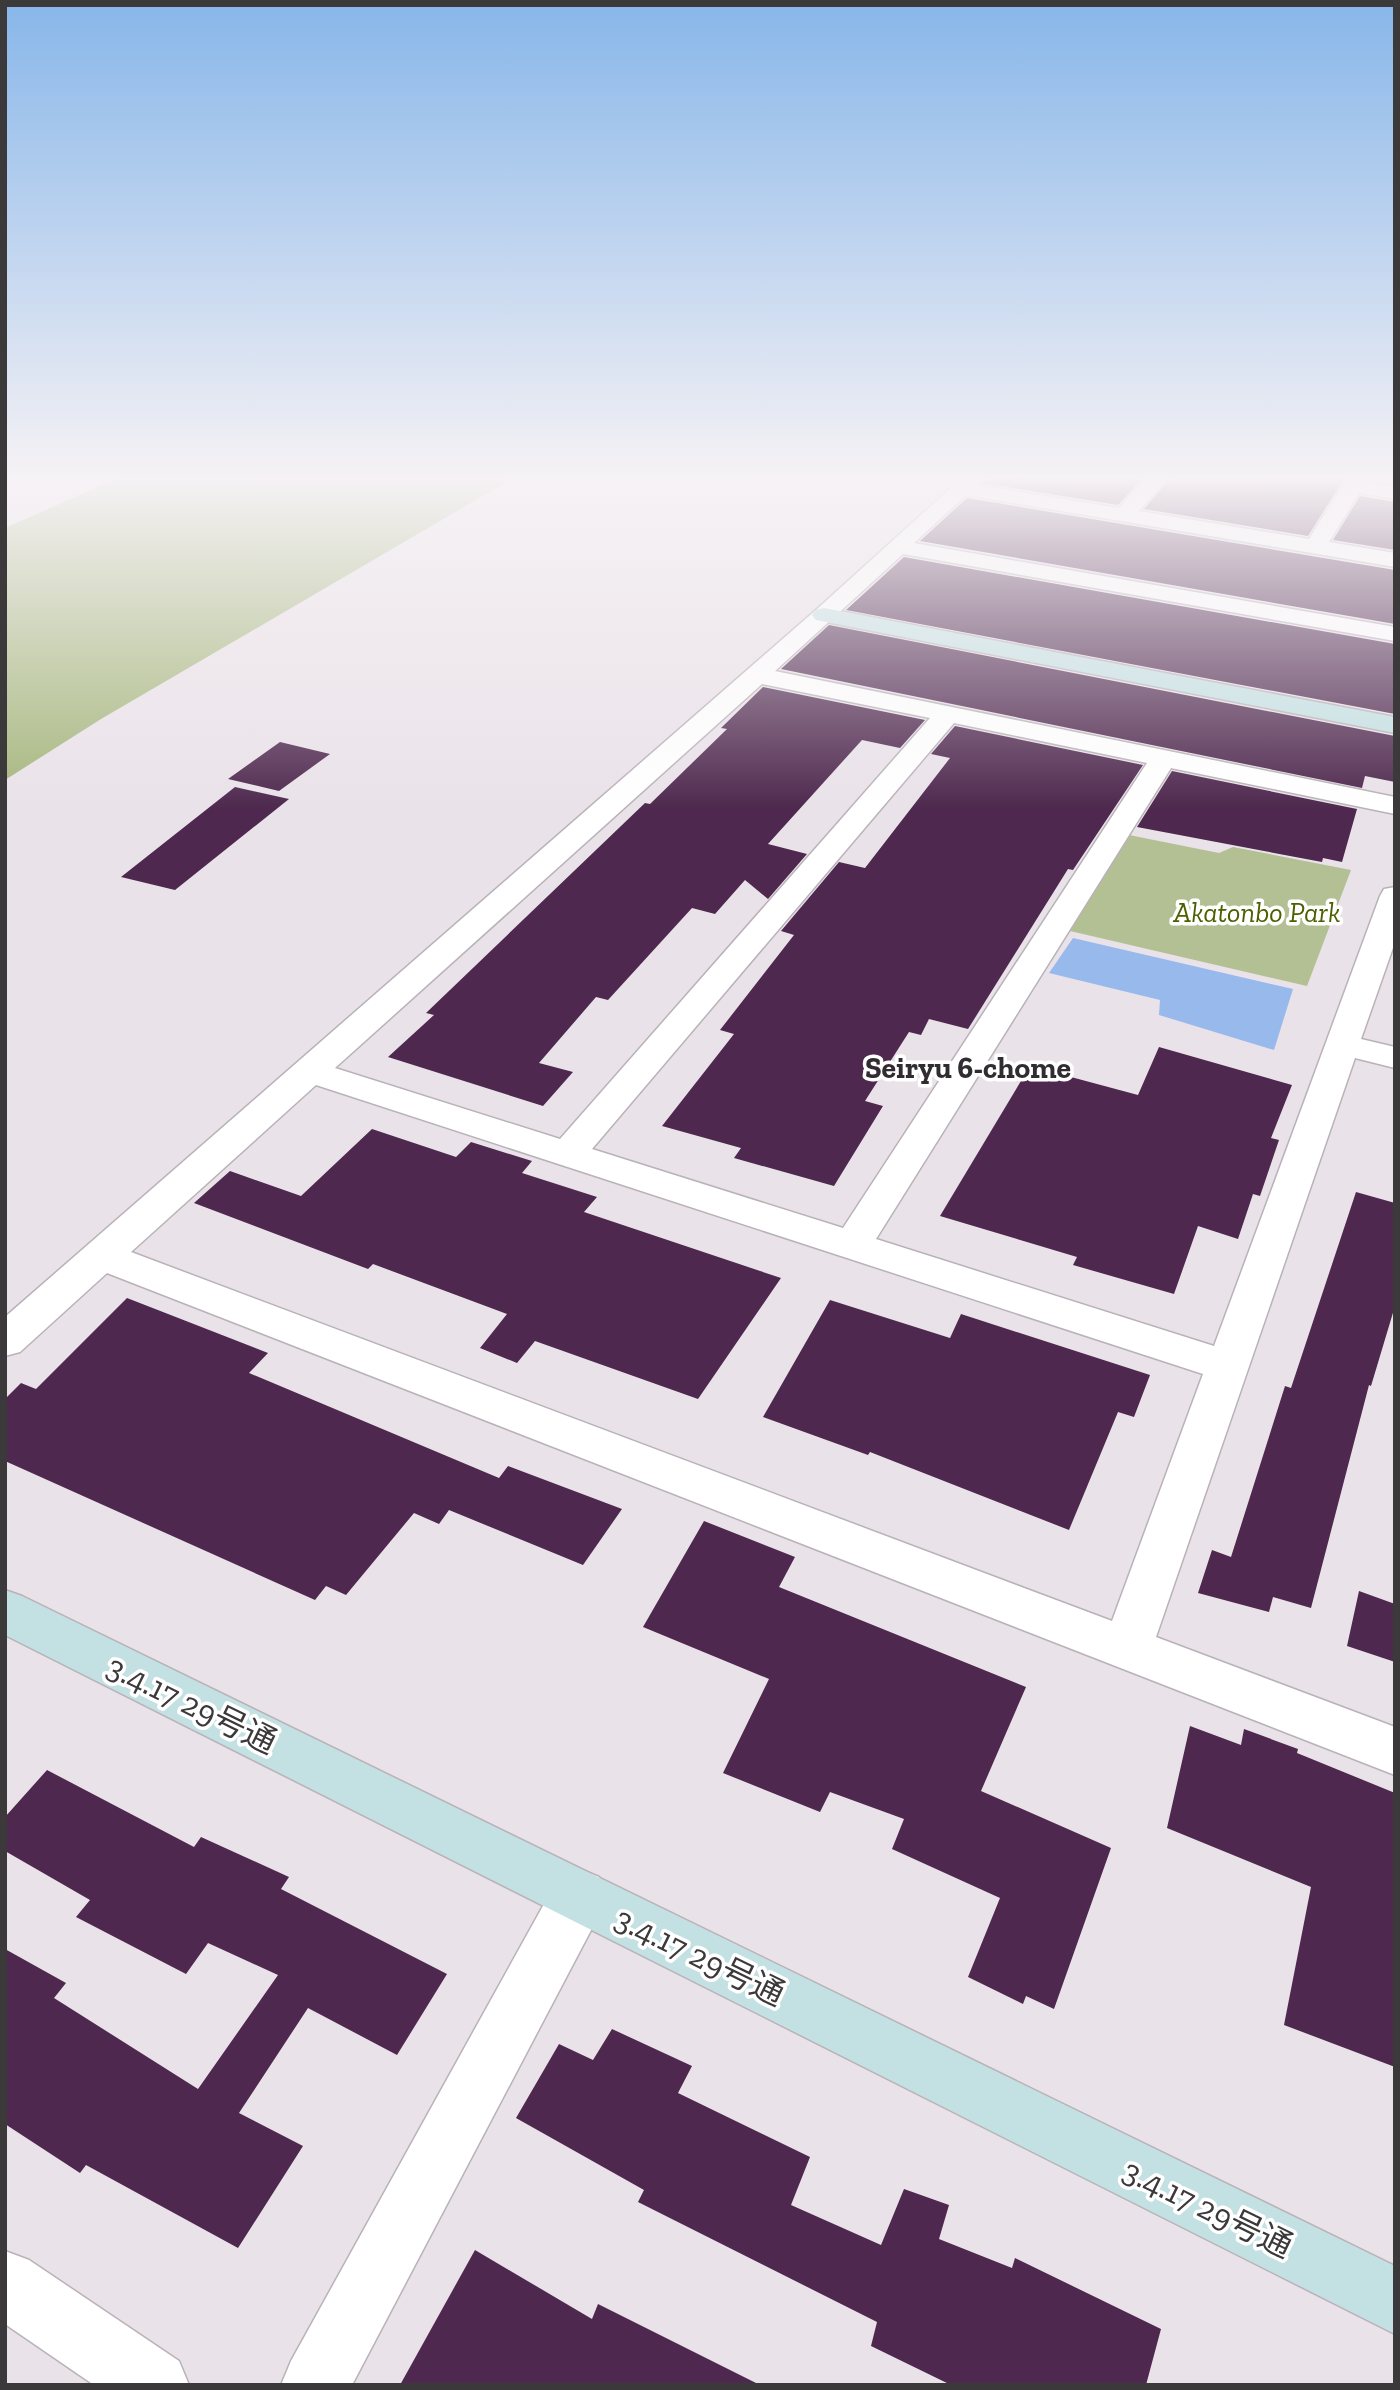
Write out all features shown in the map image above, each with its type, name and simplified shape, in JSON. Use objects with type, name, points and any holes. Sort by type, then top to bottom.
[{"type":"street","points":[[5,1340],[854,588]]},
{"type":"street","points":[[1130,588],[1395,634]]},
{"type":"street","points":[[824,615],[1395,725]]},
{"type":"street","points":[[757,674],[1395,806]]},
{"type":"street","points":[[567,1154],[948,713]]},
{"type":"street","points":[[852,1245],[1164,758]]},
{"type":"street","points":[[1127,1648],[1395,896]]},
{"type":"street","points":[[1342,1044],[1395,1058]]},
{"type":"street","points":[[310,1071],[1227,1366]]},
{"type":"street","points":[[101,1256],[1395,1751]]},
{"type":"street","name":"3.4.17 29号通","points":[[5,1611],[1395,2301]]},
{"type":"street","points":[[315,2385],[579,1896]]},
{"type":"street","points":[[5,2284],[155,2385]]},
{"type":"green space","points":[[5,588],[326,588],[101,719],[5,780]]},
{"type":"green space","name":"Akatonbo Park","points":[[1129,835],[1219,853],[1233,847],[1351,870],[1307,986],[1070,931]]},
{"type":"water","points":[[1073,938],[1293,989],[1274,1050],[1159,1015],[1160,1000],[1049,973]]},
{"type":"building","points":[[871,588],[1076,588],[1395,644],[1395,714],[846,610]]},
{"type":"building","points":[[1186,588],[1395,588],[1395,624]]},
{"type":"building","points":[[829,625],[1395,736],[1395,782],[1365,776],[1362,788],[781,669]]},
{"type":"building","points":[[763,687],[925,720],[900,748],[862,740],[768,844],[807,854],[768,899],[745,880],[715,914],[692,908],[608,1000],[596,997],[539,1063],[573,1072],[543,1106],[388,1057],[434,1015],[426,1013],[645,803],[650,804],[727,729],[721,728]]},
{"type":"building","points":[[955,726],[1143,765],[1073,870],[1068,869],[968,1029],[929,1019],[921,1035],[909,1032],[865,1101],[883,1106],[834,1186],[734,1158],[741,1148],[662,1126],[734,1034],[720,1030],[794,935],[781,931],[839,862],[865,868],[950,758],[931,754]]},
{"type":"building","points":[[280,742],[330,754],[279,791],[228,779]]},
{"type":"building","points":[[1172,771],[1357,809],[1342,862],[1323,858],[1322,862],[1137,827]]},
{"type":"building","points":[[235,787],[289,799],[175,890],[121,877]]},
{"type":"building","points":[[1159,1047],[1292,1085],[1271,1138],[1279,1140],[1260,1196],[1253,1194],[1238,1239],[1198,1226],[1174,1294],[1073,1265],[1077,1257],[940,1216],[1030,1066],[1138,1095]]},
{"type":"building","points":[[372,1129],[456,1157],[471,1142],[532,1161],[522,1173],[597,1197],[584,1212],[781,1278],[698,1399],[535,1341],[517,1363],[480,1348],[507,1314],[373,1264],[368,1269],[194,1203],[230,1171],[301,1196]]},
{"type":"building","points":[[1356,1192],[1395,1203],[1395,1306],[1371,1386],[1369,1385],[1311,1608],[1273,1597],[1269,1612],[1198,1593],[1212,1550],[1231,1557],[1285,1386],[1291,1388]]},
{"type":"building","points":[[127,1298],[268,1353],[249,1373],[499,1478],[508,1466],[622,1509],[583,1565],[449,1510],[439,1524],[414,1513],[346,1595],[326,1586],[315,1600],[5,1461],[5,1399],[21,1383],[36,1389]]},
{"type":"building","points":[[830,1300],[950,1338],[961,1314],[1150,1375],[1134,1417],[1118,1412],[1069,1530],[870,1452],[868,1455],[763,1417]]},
{"type":"building","points":[[704,1521],[795,1557],[779,1587],[1026,1687],[981,1791],[1111,1848],[1054,2009],[1026,1996],[1023,2004],[968,1977],[1000,1898],[892,1849],[904,1819],[830,1792],[820,1812],[723,1773],[769,1679],[643,1627]]},
{"type":"building","points":[[1359,1591],[1395,1604],[1395,1662],[1347,1646]]},
{"type":"building","points":[[1190,1726],[1241,1745],[1244,1729],[1298,1749],[1297,1753],[1395,1793],[1395,2067],[1284,2025],[1311,1887],[1167,1828]]},
{"type":"building","points":[[47,1770],[194,1847],[201,1837],[289,1877],[281,1889],[447,1974],[397,2055],[308,2008],[239,2113],[303,2146],[238,2248],[86,2165],[80,2173],[5,2124],[5,1949],[66,1983],[54,1998],[198,2089],[278,1975],[208,1943],[186,1974],[76,1917],[90,1900],[5,1851],[5,1817]]},
{"type":"building","points":[[612,2029],[692,2066],[678,2093],[810,2157],[791,2205],[881,2245],[904,2189],[949,2205],[939,2239],[1012,2268],[1015,2258],[1161,2329],[1146,2385],[951,2385],[871,2346],[877,2322],[638,2202],[644,2190],[516,2118],[559,2044],[593,2060]]},
{"type":"building","points":[[475,2250],[592,2319],[598,2304],[760,2385],[400,2385]]},
{"type":"district","name":"Seiryu 6-chome","points":[[968,1068]]}]
